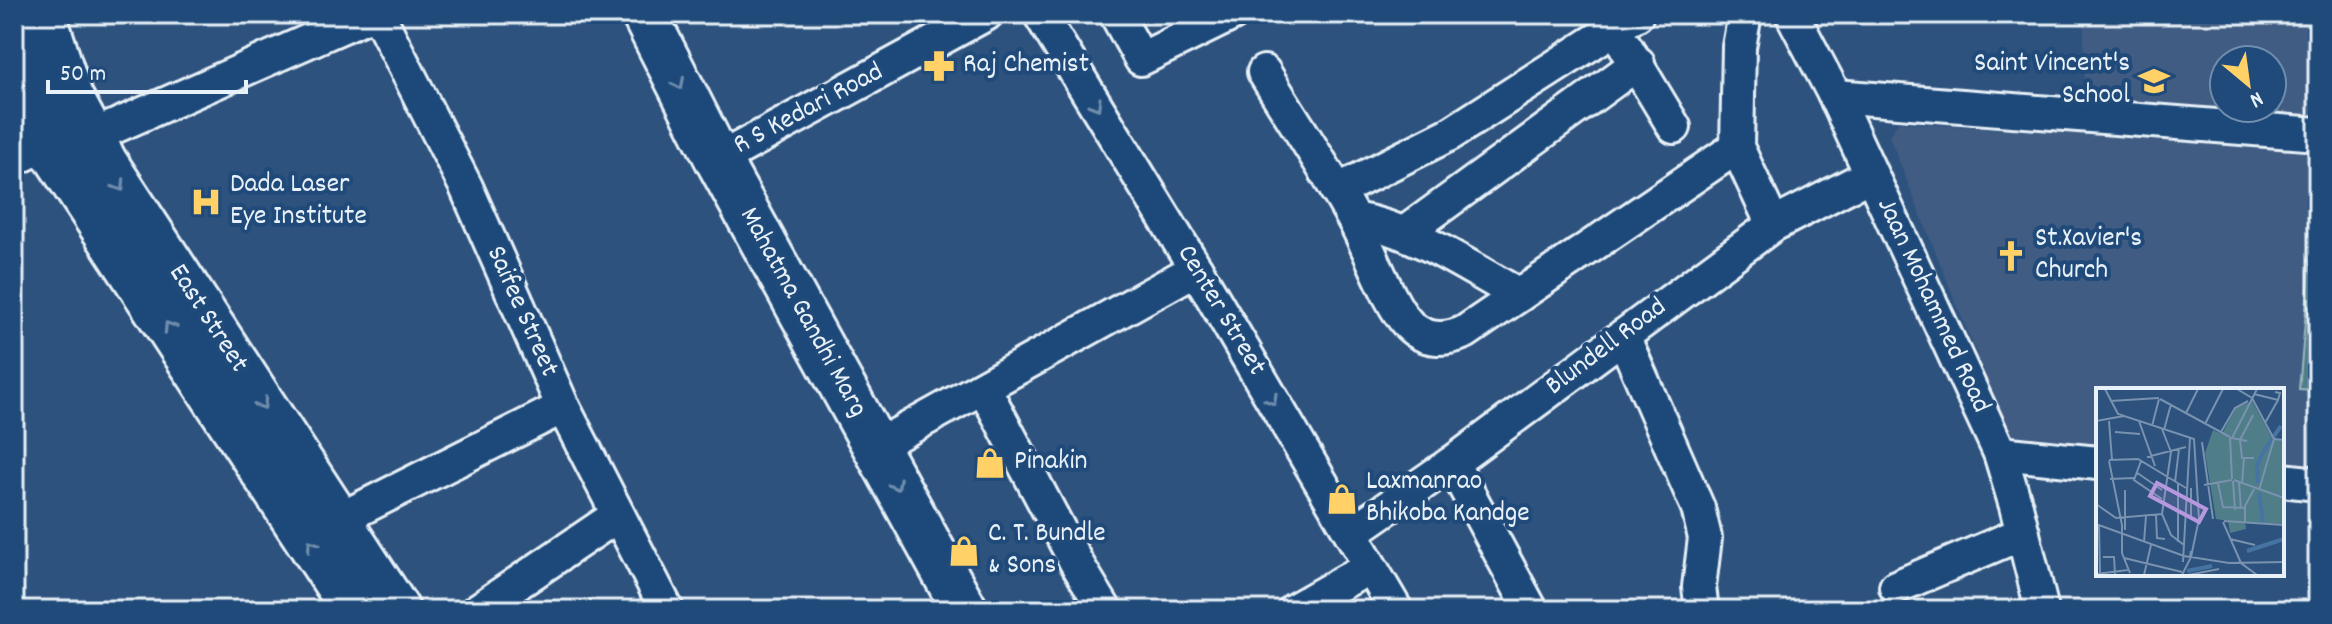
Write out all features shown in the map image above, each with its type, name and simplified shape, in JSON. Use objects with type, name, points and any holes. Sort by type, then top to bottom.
[{"type":"main road","name":"East Street","points":[[43,14],[70,97],[105,163],[397,610]]},
{"type":"main road","name":"Mahatma Gandhi Marg","points":[[644,14],[718,160],[965,610]]},
{"type":"main road","name":"East Street","points":[[14,46],[25,91],[31,147],[56,156],[354,610]]},
{"type":"street","points":[[91,137],[370,14]]},
{"type":"street","name":"Saifee Street","points":[[378,14],[466,187],[563,407],[667,610]]},
{"type":"street","name":"R S Kedari Road","points":[[718,160],[986,14]]},
{"type":"street","name":"Center Street","points":[[1040,14],[1196,269],[1396,610]]},
{"type":"street","points":[[1116,14],[1141,59],[1233,14]]},
{"type":"street","points":[[1745,14],[1739,47],[1737,147],[1773,225]]},
{"type":"street","name":"Jaan Mohammed Road","points":[[1792,14],[1835,96],[2000,453],[2023,533],[2038,609]]},
{"type":"street","points":[[1337,191],[1450,134],[1625,21],[1638,63],[1674,127]]},
{"type":"street","points":[[1406,232],[1638,63]]},
{"type":"street","points":[[1264,72],[1354,219],[1398,309],[1409,325],[1427,337],[1449,339],[1465,332],[1737,147]]},
{"type":"street","points":[[1835,96],[2318,134]]},
{"type":"street","name":"Blundell Road","points":[[1351,533],[1452,463],[1773,225],[1870,175]]},
{"type":"street","points":[[1354,219],[1406,232],[1519,295]]},
{"type":"street","points":[[875,447],[1196,269]]},
{"type":"street","points":[[1623,336],[1698,508],[1705,538],[1699,587],[1702,610]]},
{"type":"street","points":[[984,388],[1076,562],[1105,610]]},
{"type":"street","points":[[338,520],[563,407]]},
{"type":"street","points":[[2000,453],[2096,463]]},
{"type":"street","points":[[1452,463],[1531,610]]},
{"type":"street","points":[[2284,480],[2318,484]]},
{"type":"street","points":[[478,610],[618,515]]},
{"type":"street","points":[[1896,587],[2023,533]]},
{"type":"street","points":[[1294,610],[1370,567]]},
{"type":"shaded area","name":"Saint Vincent's School","points":[[2084,14],[2318,14],[2318,121],[2288,118],[2288,44],[2208,44],[2208,112],[2084,101]]},
{"type":"shaded area","points":[[1898,122],[2318,150],[2318,472],[2284,468],[2284,388],[2096,388],[2096,449],[2011,440],[1889,136]]},
{"type":"green space","points":[[2311,254],[2318,254],[2318,390],[2299,389]]},
{"type":"place","name":"Raj Chemist","points":[[939,66]]},
{"type":"place","name":"Saint Vincent's School","points":[[2154,81]]},
{"type":"place","name":"Dada Laser Eye Institute","points":[[206,202]]},
{"type":"place","name":"St.Xavier's Church","points":[[2011,256]]},
{"type":"place","name":"Pinakin","points":[[990,463]]},
{"type":"place","name":"Laxmanrao Bhikoba Kandge","points":[[1342,499]]},
{"type":"place","name":"C. T. Bundle & Sons","points":[[964,551]]}]
